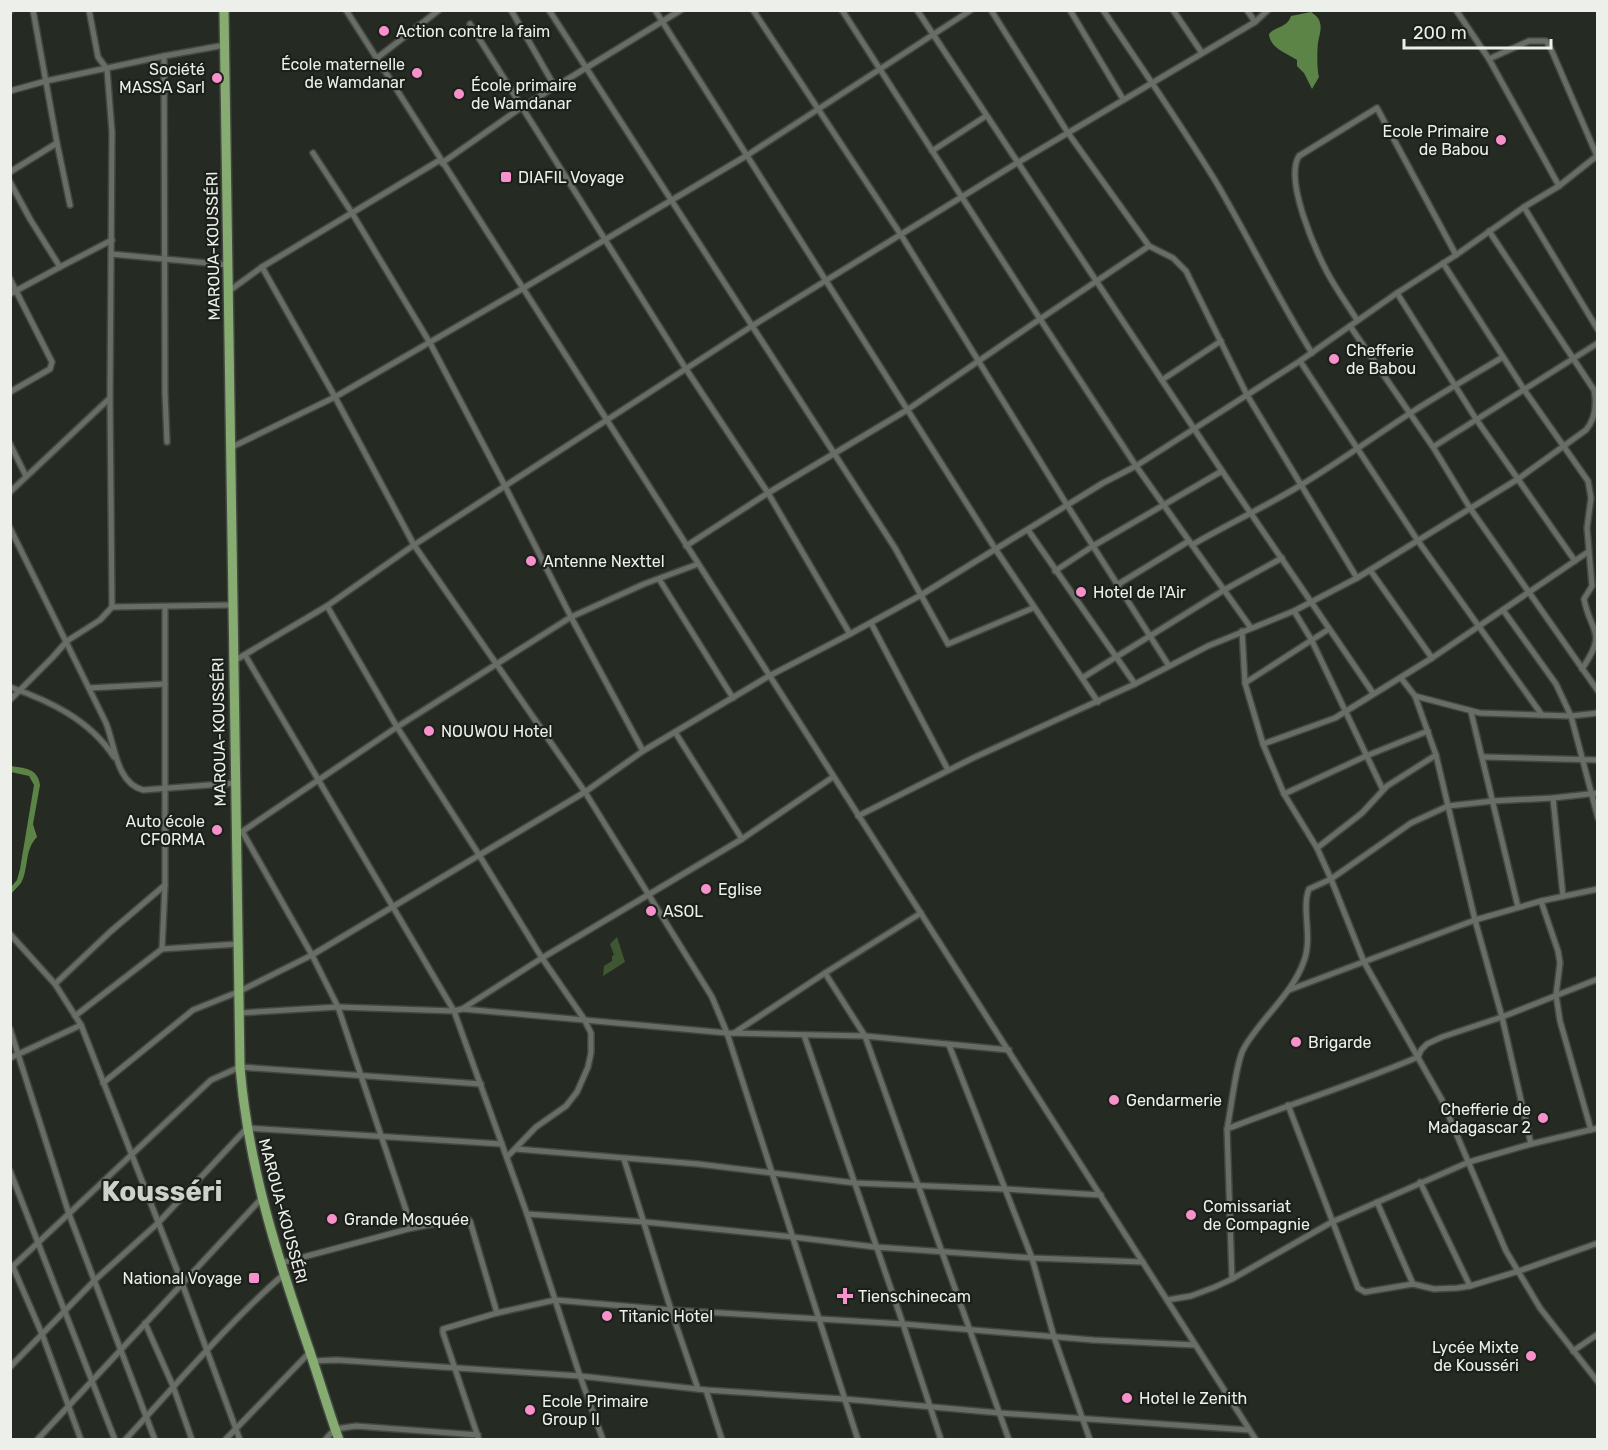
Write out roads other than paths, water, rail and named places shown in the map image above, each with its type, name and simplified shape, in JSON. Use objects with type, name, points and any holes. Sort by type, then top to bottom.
[{"type":"highway","name":"MAROUA-KOUSSÉRI","points":[[224,10],[235,783],[239,834],[237,1013],[240,1066],[247,1128],[261,1199],[279,1263],[339,1440]]},
{"type":"street","points":[[33,10],[70,205]]},
{"type":"street","points":[[89,10],[98,57],[107,69],[112,132],[110,398],[112,608]]},
{"type":"street","points":[[346,10],[1256,1440]]},
{"type":"street","points":[[377,58],[439,10]]},
{"type":"street","points":[[511,10],[555,87]]},
{"type":"street","points":[[549,10],[895,548],[948,644],[1033,608]]},
{"type":"street","points":[[655,10],[1033,608],[1098,702]]},
{"type":"street","points":[[229,291],[262,267],[441,161],[522,107],[681,10]]},
{"type":"street","points":[[753,10],[901,235],[1169,666]]},
{"type":"street","points":[[842,10],[1136,466],[1251,628]]},
{"type":"street","points":[[917,10],[1222,471],[1373,693]]},
{"type":"street","points":[[230,447],[335,397],[522,289],[746,156],[971,10]]},
{"type":"street","points":[[992,10],[1068,133],[1149,246],[1173,258],[1186,271],[1247,395],[1357,578]]},
{"type":"street","points":[[1070,10],[1123,99]]},
{"type":"street","points":[[1103,10],[1216,182],[1279,298],[1312,353]]},
{"type":"street","points":[[1173,10],[1202,53]]},
{"type":"street","points":[[1247,10],[1254,22]]},
{"type":"street","points":[[233,661],[327,606],[414,545],[752,327],[1017,162],[1254,22],[1268,10]]},
{"type":"street","points":[[1456,10],[1489,59],[1559,186]]},
{"type":"street","points":[[470,24],[604,240],[768,493],[850,634]]},
{"type":"street","points":[[103,1083],[193,1010],[238,992],[312,955],[585,792],[643,751],[769,676],[921,595],[1103,483],[1136,466],[1312,353],[1524,207],[1559,186],[1597,155],[1546,41],[1528,40],[1489,59]]},
{"type":"street","points":[[10,91],[46,81],[225,45]]},
{"type":"street","points":[[164,56],[167,442]]},
{"type":"street","points":[[1357,320],[1328,272],[1311,237],[1295,183],[1296,161],[1299,156],[1377,108],[1456,255]]},
{"type":"street","points":[[933,151],[986,116]]},
{"type":"street","points":[[10,172],[57,143]]},
{"type":"street","points":[[313,153],[430,343],[571,617],[643,751]]},
{"type":"street","points":[[10,182],[60,267]]},
{"type":"street","points":[[1524,207],[1598,330]]},
{"type":"street","points":[[858,816],[948,770],[1098,702],[1242,631],[1294,611],[1357,578],[1518,479],[1586,430],[1591,424],[1596,407],[1596,389],[1489,231]]},
{"type":"street","points":[[14,293],[112,240]]},
{"type":"street","points":[[686,546],[833,453],[907,410],[979,359],[1149,246]]},
{"type":"street","points":[[111,254],[228,265]]},
{"type":"street","points":[[1443,263],[1525,391],[1588,482],[1591,498],[1587,528],[1592,586],[1584,599],[1597,637],[1591,656],[1582,669]]},
{"type":"street","points":[[262,267],[414,545],[585,792],[672,931],[731,1033],[772,1174],[858,1440]]},
{"type":"street","points":[[10,279],[14,293],[52,362],[50,369],[10,392]]},
{"type":"street","points":[[1397,293],[1454,386],[1575,561]]},
{"type":"street","points":[[1350,326],[1433,447],[1470,508],[1598,691]]},
{"type":"street","points":[[1162,380],[1221,341]]},
{"type":"street","points":[[1433,447],[1598,343]]},
{"type":"street","points":[[1117,585],[1190,543],[1252,514],[1300,486],[1454,386],[1503,357]]},
{"type":"street","points":[[1300,361],[1418,541],[1542,715]]},
{"type":"street","points":[[10,492],[110,398]]},
{"type":"street","points":[[10,444],[26,476]]},
{"type":"street","points":[[1055,571],[1093,546],[1222,471]]},
{"type":"street","points":[[10,528],[89,688],[112,739],[117,764]]},
{"type":"street","points":[[1028,530],[1135,684]]},
{"type":"street","points":[[1263,744],[1328,722],[1432,658],[1588,552]]},
{"type":"street","points":[[1082,678],[1224,590],[1282,558]]},
{"type":"street","points":[[412,1228],[338,1007],[312,955],[239,834],[397,727],[571,617],[698,564]]},
{"type":"street","points":[[1370,570],[1432,658]]},
{"type":"street","points":[[659,579],[733,698]]},
{"type":"street","points":[[10,700],[67,640],[100,620],[112,608],[232,605]]},
{"type":"street","points":[[327,606],[397,727],[591,1033],[590,1060],[585,1077],[566,1107],[536,1127],[507,1157]]},
{"type":"street","points":[[162,949],[165,885],[165,607]]},
{"type":"street","points":[[1503,610],[1556,684],[1571,716],[1594,794],[1598,818]]},
{"type":"street","points":[[1294,611],[1311,639],[1383,790]]},
{"type":"street","points":[[871,623],[948,770]]},
{"type":"street","points":[[1245,683],[1329,629]]},
{"type":"street","points":[[1242,631],[1245,683],[1263,744],[1284,794],[1317,848],[1364,962],[1442,1100],[1496,1229],[1540,1308],[1598,1382]]},
{"type":"street","points":[[244,655],[454,1011],[482,1084],[603,1440]]},
{"type":"street","points":[[1401,678],[1415,696],[1436,755],[1475,920],[1502,1017],[1531,1144]]},
{"type":"street","points":[[89,688],[165,684]]},
{"type":"street","points":[[10,687],[68,712],[104,743],[131,783],[139,790],[235,783]]},
{"type":"street","points":[[1415,696],[1471,712],[1571,716],[1598,713]]},
{"type":"street","points":[[1471,712],[1518,907]]},
{"type":"street","points":[[1284,794],[1428,730]]},
{"type":"street","points":[[675,732],[742,839]]},
{"type":"street","points":[[1317,848],[1362,813],[1383,790],[1436,755]]},
{"type":"street","points":[[1483,757],[1598,760]]},
{"type":"street","points":[[237,1013],[338,1007],[454,1011],[462,1009],[542,958],[742,839],[833,777]]},
{"type":"street","points":[[1232,1279],[1227,1129],[1242,1051],[1288,990],[1304,963],[1308,945],[1307,900],[1309,889],[1331,879],[1401,829],[1448,806],[1594,794]]},
{"type":"street","points":[[1553,798],[1563,896]]},
{"type":"street","points":[[55,984],[110,932],[165,885]]},
{"type":"street","points":[[1288,990],[1475,920],[1541,901],[1598,889]]},
{"type":"street","points":[[1541,901],[1560,963],[1556,995],[1560,1021],[1591,1130]]},
{"type":"street","points":[[731,1033],[921,913]]},
{"type":"street","points":[[10,934],[55,984],[81,1025],[182,1283],[240,1440]]},
{"type":"street","points":[[75,1016],[162,949],[238,944]]},
{"type":"street","points":[[825,973],[865,1036],[1009,1440]]},
{"type":"street","points":[[1227,1129],[1379,1073],[1418,1057],[1427,1044],[1598,979]]},
{"type":"street","points":[[462,1009],[731,1033],[865,1036],[1009,1050]]},
{"type":"street","points":[[10,1058],[81,1025]]},
{"type":"street","points":[[10,1029],[69,1214],[122,1348],[155,1440]]},
{"type":"street","points":[[804,1035],[941,1440]]},
{"type":"street","points":[[949,1045],[1032,1258],[1054,1337],[1090,1440]]},
{"type":"street","points":[[81,1440],[42,1334],[12,1268],[211,1080],[240,1066],[482,1084]]},
{"type":"street","points":[[1288,1105],[1361,1291],[1413,1284],[1434,1289],[1470,1286],[1598,1243]]},
{"type":"street","points":[[10,1367],[95,1280],[158,1223],[247,1128],[502,1144]]},
{"type":"street","points":[[1167,1300],[1191,1296],[1232,1279],[1332,1222],[1469,1162],[1598,1128]]},
{"type":"street","points":[[516,1149],[698,1164],[855,1184],[1101,1195]]},
{"type":"street","points":[[624,1159],[698,1389]]},
{"type":"street","points":[[11,1173],[115,1440]]},
{"type":"street","points":[[1420,1182],[1470,1286]]},
{"type":"street","points":[[37,1440],[261,1199]]},
{"type":"street","points":[[1377,1202],[1413,1284]]},
{"type":"street","points":[[527,1214],[793,1236],[875,1247],[1032,1258],[1143,1262]]},
{"type":"street","points":[[279,1263],[463,1217],[469,1219],[497,1313]]},
{"type":"street","points":[[125,1440],[259,1296],[283,1275]]},
{"type":"street","points":[[325,1440],[335,1429],[356,1426],[478,1437],[443,1329],[497,1313],[555,1300],[1054,1337],[1195,1345]]},
{"type":"street","points":[[145,1323],[173,1386],[192,1440]]},
{"type":"street","points":[[1573,1351],[1598,1334]]},
{"type":"street","points":[[225,1440],[311,1356],[337,1360],[580,1376],[706,1390],[844,1398],[1000,1413],[1249,1430]]},
{"type":"street","points":[[706,1390],[722,1440]]},
{"type":"place","name":"Action contre la faim","points":[[384,31]]},
{"type":"place","name":"École maternelle de Wamdanar","points":[[417,73]]},
{"type":"place","name":"Société MASSA Sarl","points":[[217,78]]},
{"type":"place","name":"École primaire de Wamdanar","points":[[459,94]]},
{"type":"place","name":"Ecole Primaire de Babou","points":[[1501,140]]},
{"type":"place","name":"DIAFIL Voyage","points":[[506,177]]},
{"type":"place","name":"Chefferie de Babou","points":[[1334,359]]},
{"type":"place","name":"Antenne Nexttel","points":[[531,561]]},
{"type":"place","name":"Hotel de l'Air","points":[[1081,592]]},
{"type":"place","name":"NOUWOU Hotel","points":[[429,731]]},
{"type":"place","name":"Auto école CFORMA","points":[[217,830]]},
{"type":"place","name":"Eglise","points":[[706,889]]},
{"type":"place","name":"ASOL","points":[[651,911]]},
{"type":"place","name":"Brigarde","points":[[1296,1042]]},
{"type":"place","name":"Gendarmerie","points":[[1114,1100]]},
{"type":"place","name":"Chefferie de Madagascar 2","points":[[1543,1118]]},
{"type":"place","name":"Comissariat de Compagnie","points":[[1191,1215]]},
{"type":"place","name":"Grande Mosquée","points":[[332,1219]]},
{"type":"place","name":"National Voyage","points":[[254,1278]]},
{"type":"place","name":"Tienschinecam","points":[[845,1296]]},
{"type":"place","name":"Titanic Hotel","points":[[607,1316]]},
{"type":"place","name":"Lycée Mixte de Kousséri","points":[[1531,1356]]},
{"type":"place","name":"Hotel le Zenith","points":[[1127,1398]]},
{"type":"place","name":"Ecole Primaire Group II","points":[[530,1410]]},
{"type":"district","name":"Kousséri","points":[[162,1191]]}]
